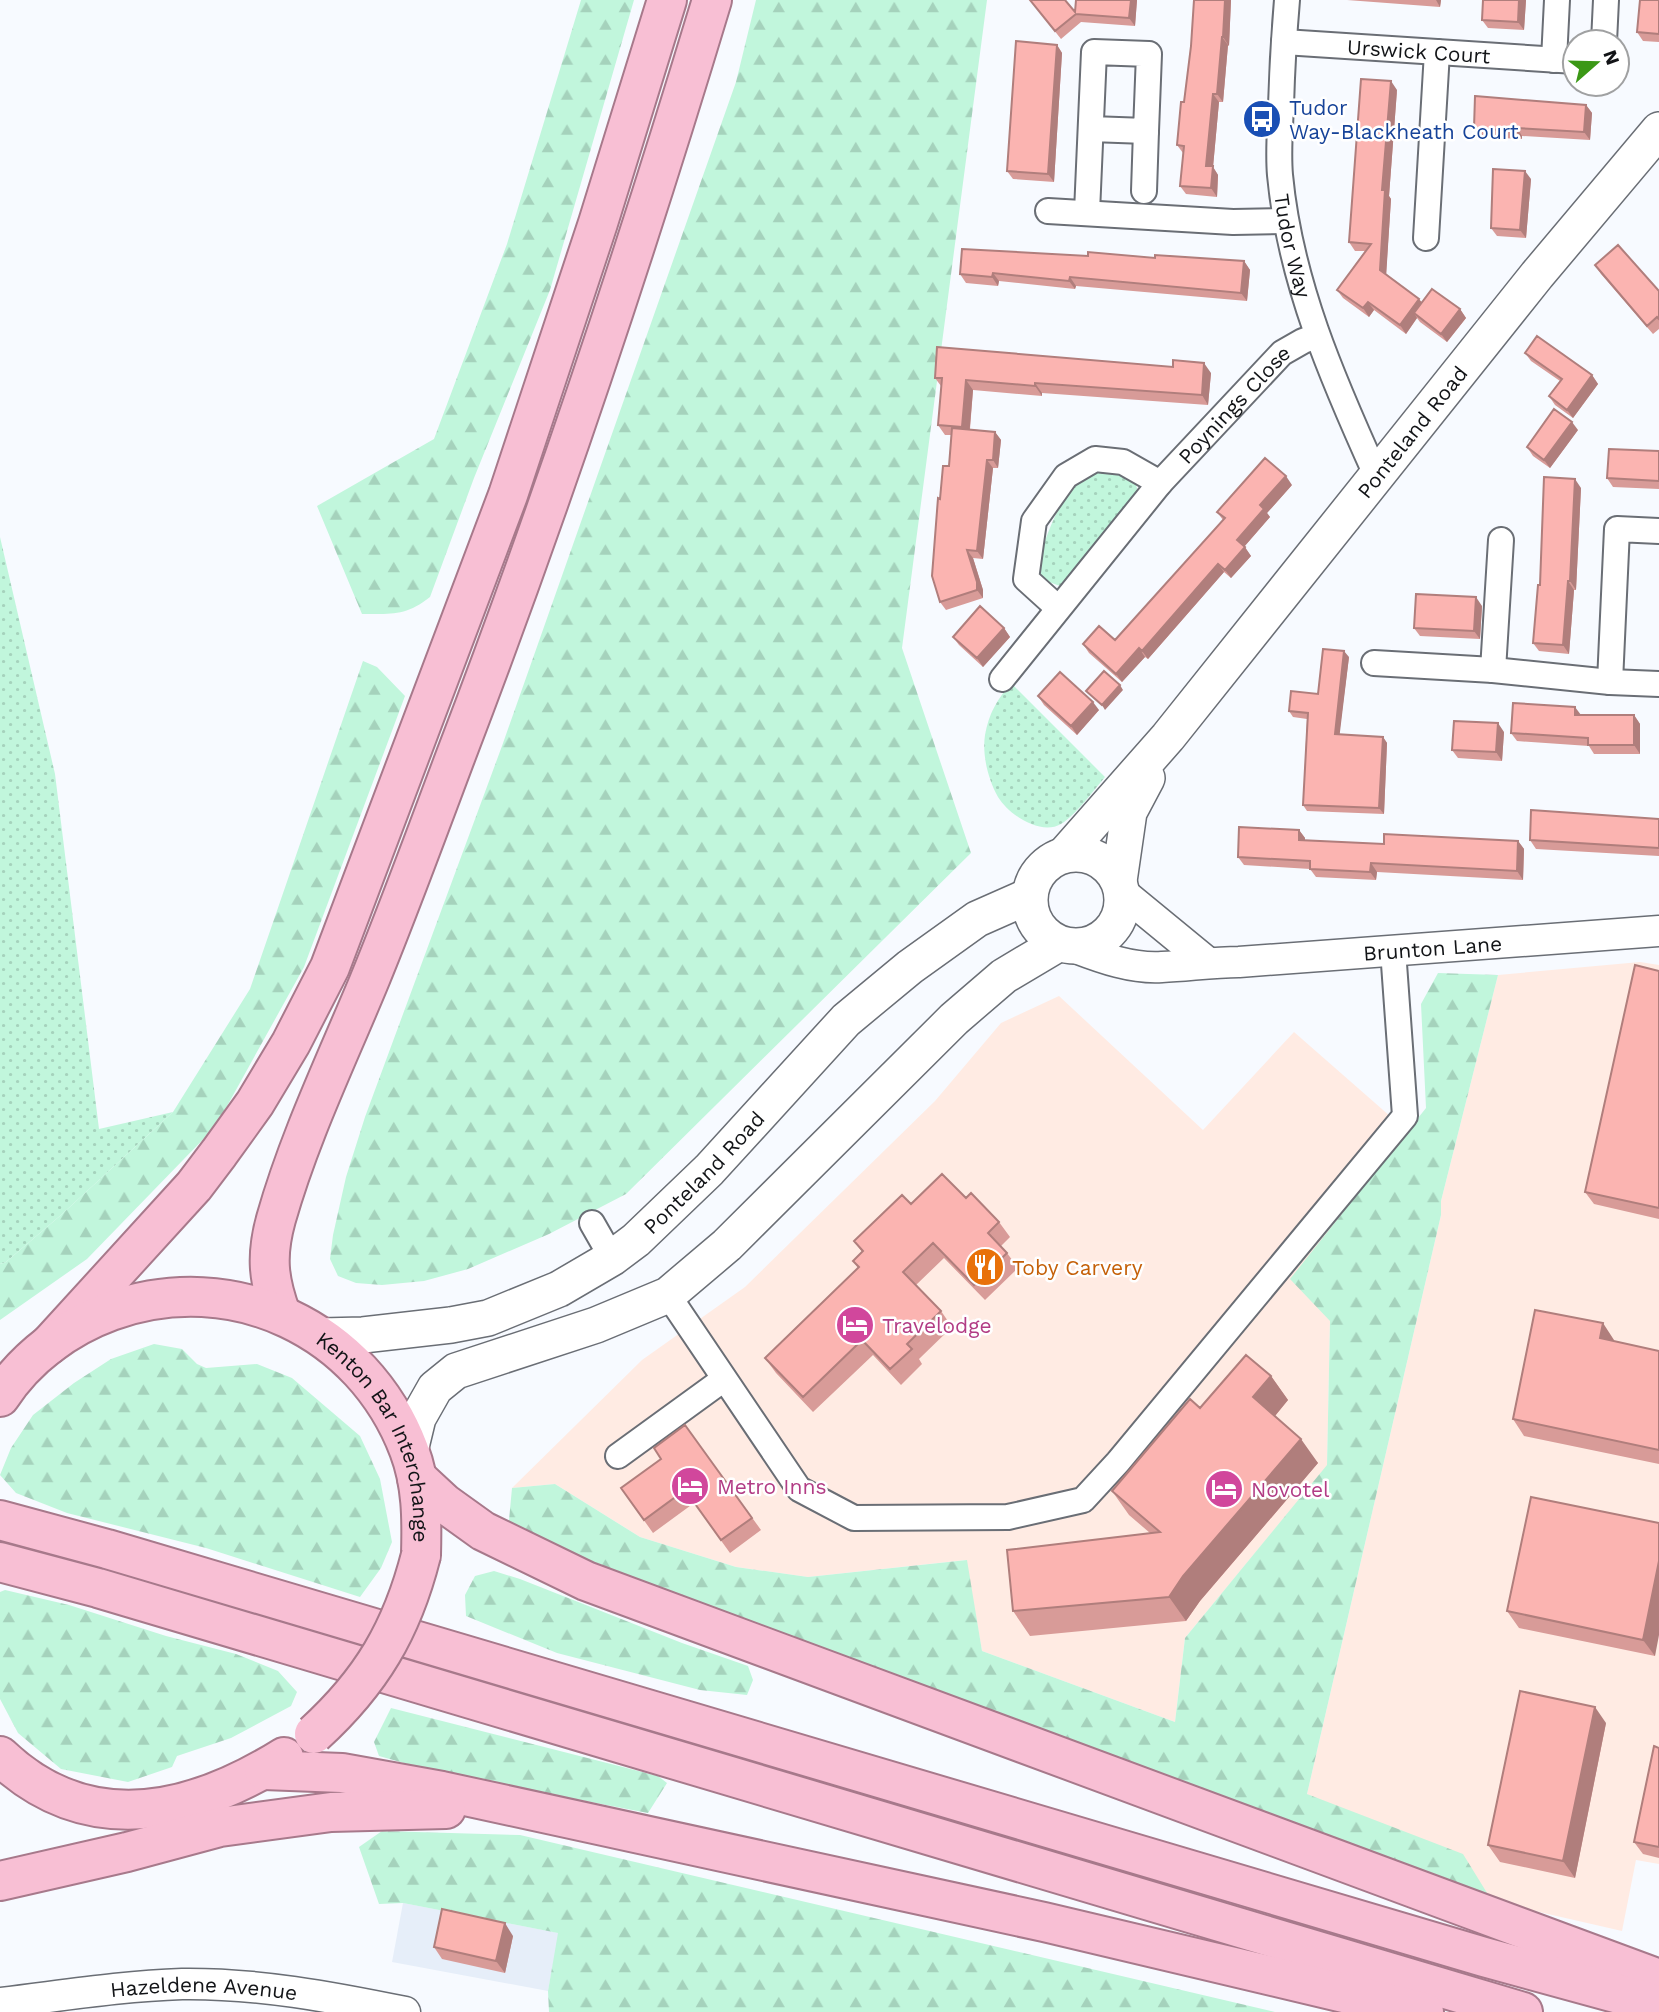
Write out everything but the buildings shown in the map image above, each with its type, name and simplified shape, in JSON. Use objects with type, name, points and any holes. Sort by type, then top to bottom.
[{"type":"highway","points":[[0,1361],[43,1349],[194,1186],[255,1103],[285,1053],[330,967],[508,495],[598,223],[667,0]]},
{"type":"highway","points":[[281,1314],[271,1288],[268,1263],[275,1222],[289,1178],[369,981],[471,716],[579,421],[642,229],[712,0]]},
{"type":"highway","name":"Kenton Bar Interchange","points":[[0,1397],[43,1349],[90,1319],[136,1302],[185,1296],[234,1300],[281,1314],[321,1336],[350,1359],[375,1387],[395,1418],[414,1465],[422,1516],[421,1555],[412,1589],[383,1654],[340,1710],[314,1734],[264,1770],[219,1791],[171,1806],[135,1811],[98,1808],[62,1798],[30,1781],[0,1756]]},
{"type":"highway","points":[[414,1465],[444,1503],[483,1531],[586,1581],[1659,1979]]},
{"type":"highway","points":[[0,1520],[134,1557],[1484,1957],[1659,2005]]},
{"type":"highway","points":[[0,1562],[111,1592],[1524,2012]]},
{"type":"highway","points":[[264,1770],[342,1773],[442,1791],[1058,1926],[1424,2012]]},
{"type":"highway","points":[[0,1878],[171,1806]]},
{"type":"highway","points":[[0,1878],[127,1852],[220,1827],[331,1812],[422,1808],[525,1811]]},
{"type":"main road","name":"Ponteland Road","points":[[1064,855],[1168,737],[1537,275],[1659,130]]},
{"type":"main road","name":"Ponteland Road","points":[[1121,887],[1129,812],[1168,737]]},
{"type":"main road","points":[[414,1465],[418,1418],[435,1388],[456,1371],[596,1325],[668,1295],[727,1245],[954,1018],[1004,976],[1067,946],[1098,942],[1116,926],[1121,887],[1106,864],[1086,854],[1064,855],[1047,863],[1035,878],[1029,896],[1032,915],[1042,933],[1067,946]]},
{"type":"main road","name":"Ponteland Road","points":[[321,1336],[388,1332],[488,1318],[559,1289],[612,1258],[636,1240],[709,1170],[846,1020],[910,967],[977,919],[1029,896]]},
{"type":"street","name":"Tudor Way","points":[[1287,0],[1279,172],[1285,221],[1299,282],[1317,336],[1377,477]]},
{"type":"street","name":"Urswick Court","points":[[1557,0],[1561,35]]},
{"type":"street","points":[[1605,28],[1606,0]]},
{"type":"street","name":"Urswick Court","points":[[1284,42],[1561,61]]},
{"type":"street","points":[[1087,212],[1094,52],[1149,54],[1144,191]]},
{"type":"street","points":[[1426,238],[1437,52]]},
{"type":"street","points":[[1091,129],[1146,131]]},
{"type":"street","points":[[1048,211],[1233,222],[1285,221]]},
{"type":"street","name":"Poynings Close","points":[[1002,679],[1160,483],[1282,353],[1317,336]]},
{"type":"street","points":[[1058,608],[1026,579],[1034,522],[1066,477],[1094,460],[1123,461],[1160,483]]},
{"type":"street","points":[[1610,682],[1617,529],[1659,531]]},
{"type":"street","points":[[1493,670],[1501,540]]},
{"type":"street","points":[[1374,663],[1659,684]]},
{"type":"street","points":[[1121,887],[1207,962]]},
{"type":"street","name":"Brunton Lane","points":[[1067,946],[1107,959],[1160,968],[1207,962],[1239,962],[1659,931]]},
{"type":"street","points":[[668,1295],[799,1489],[854,1518],[1008,1517],[1083,1500],[1118,1462],[1405,1115],[1393,950]]},
{"type":"street","points":[[592,1223],[612,1258]]},
{"type":"street","points":[[618,1456],[724,1379]]},
{"type":"street","name":"Hazeldene Avenue","points":[[0,2003],[125,1988],[221,1985],[334,1997],[405,2012]]},
{"type":"shaded area","points":[[1640,962],[1659,965],[1659,1864],[1636,1860],[1622,1931],[1492,1901],[1307,1794],[1441,1215],[1441,1201],[1498,975]]},
{"type":"shaded area","points":[[1059,996],[1203,1130],[1294,1032],[1407,1131],[1330,1321],[1327,1466],[1185,1638],[1175,1722],[982,1651],[966,1560],[808,1577],[736,1567],[640,1537],[555,1484],[512,1488],[642,1360],[745,1287],[935,1101],[1001,1023]]},
{"type":"shaded area","points":[[403,1903],[559,1933],[548,1991],[392,1962]]},
{"type":"green space","points":[[581,0],[634,0],[550,290],[474,478],[430,597],[406,611],[362,614],[317,506],[434,439],[507,244]]},
{"type":"green space","points":[[756,0],[987,0],[902,648],[971,853],[626,1194],[549,1234],[468,1269],[424,1281],[382,1285],[356,1283],[338,1276],[330,1259],[346,1177],[365,1117],[502,746],[736,82]]},
{"type":"green space","points":[[1103,466],[1135,481],[1138,492],[1060,586],[1041,579],[1035,571],[1058,509],[1078,481],[1090,471]]},
{"type":"green space","points":[[0,537],[55,774],[99,1129],[173,1112],[61,1215],[6,1262],[0,1264]]},
{"type":"green space","points":[[363,661],[377,667],[405,696],[304,967],[216,1126],[87,1259],[0,1320],[0,1264],[6,1262],[61,1215],[173,1112],[250,989]]},
{"type":"green space","points":[[1011,683],[1105,777],[1073,815],[1053,827],[1035,825],[1017,817],[1003,804],[991,783],[984,751],[985,735],[994,707]]},
{"type":"green space","points":[[1438,973],[1498,975],[1441,1201],[1441,1215],[1307,1794],[1463,1854],[1492,1901],[508,1531],[512,1488],[555,1484],[640,1537],[736,1567],[808,1577],[967,1560],[982,1651],[1175,1722],[1185,1638],[1327,1465],[1330,1321],[1290,1279],[1426,1108],[1421,1004]]},
{"type":"green space","points":[[154,1344],[182,1349],[197,1364],[206,1368],[257,1364],[292,1378],[360,1436],[380,1479],[392,1542],[381,1568],[360,1597],[206,1548],[67,1513],[16,1493],[0,1475],[11,1448],[33,1415],[111,1359]]},
{"type":"green space","points":[[494,1571],[748,1666],[753,1680],[747,1695],[700,1690],[557,1653],[466,1616],[465,1595],[475,1576]]},
{"type":"green space","points":[[5,1590],[69,1605],[166,1636],[236,1654],[278,1671],[297,1692],[291,1706],[231,1738],[177,1756],[172,1767],[128,1782],[61,1769],[18,1733],[0,1699],[0,1592]]},
{"type":"green space","points":[[391,1708],[658,1776],[667,1783],[648,1813],[436,1772],[379,1756],[374,1742]]},
{"type":"green space","points":[[382,1831],[520,1835],[1275,2012],[549,2012],[548,1991],[558,1933],[403,1903],[379,1904],[359,1847]]},
{"type":"place","name":"Tudor Way-Blackheath Court","points":[[1262,119]]},
{"type":"place","name":"Toby Carvery","points":[[985,1267]]},
{"type":"place","name":"Travelodge","points":[[855,1325]]},
{"type":"place","name":"Metro Inns","points":[[690,1486]]},
{"type":"place","name":"Novotel","points":[[1224,1489]]}]
